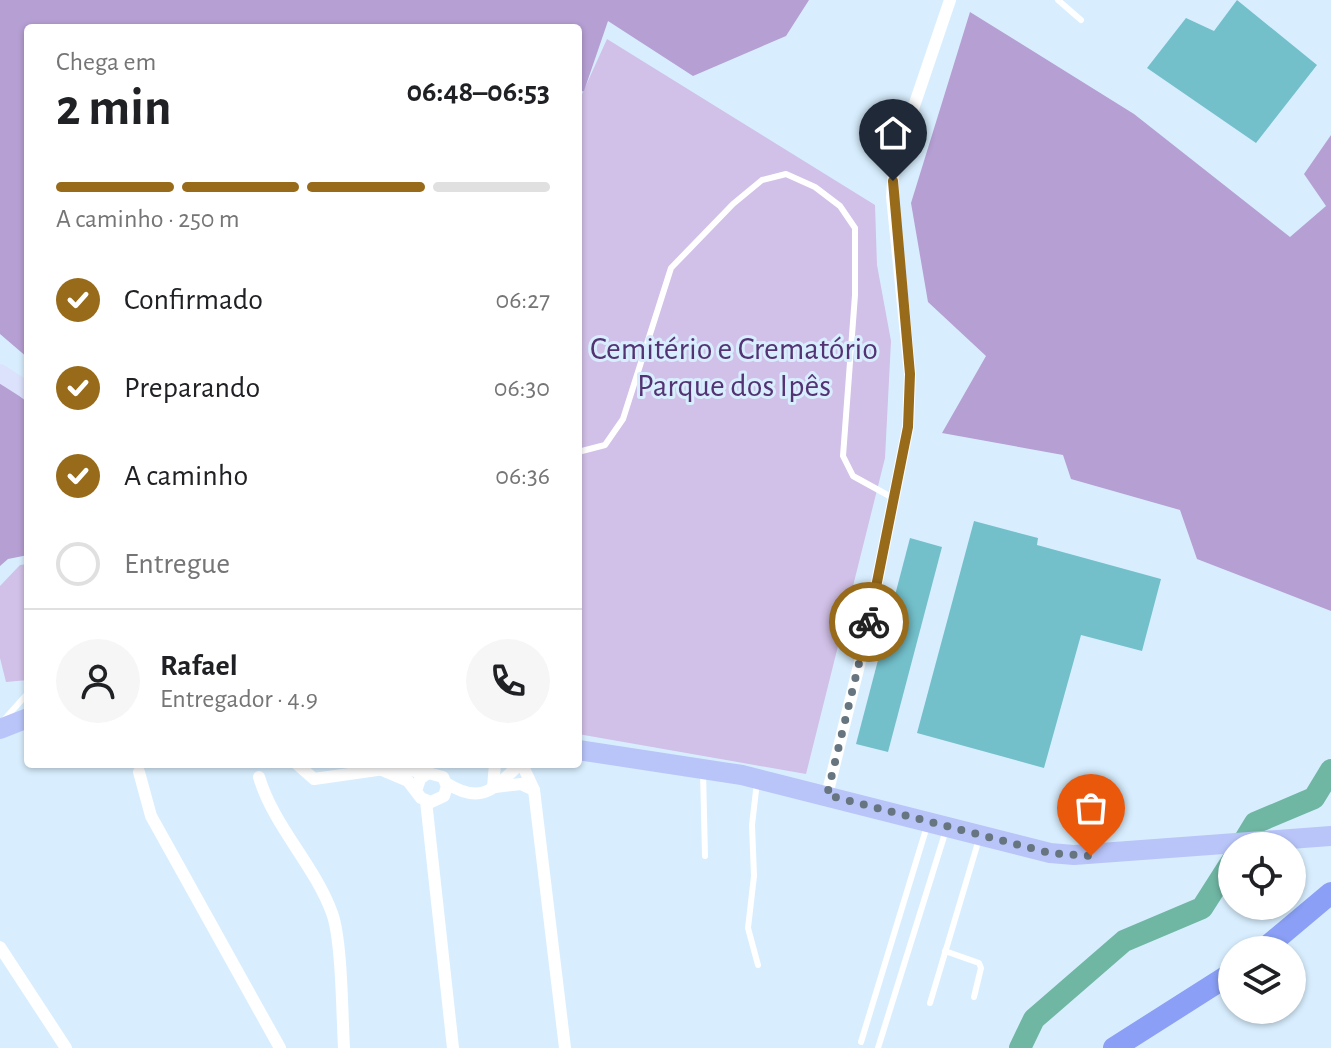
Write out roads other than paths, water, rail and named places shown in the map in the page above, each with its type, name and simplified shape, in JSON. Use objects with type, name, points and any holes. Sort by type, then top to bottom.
[{"type":"highway","points":[[1280,936],[1331,893]]},
{"type":"highway","points":[[1114,1048],[1218,982]]},
{"type":"main road","points":[[0,727],[24,719]]},
{"type":"main road","points":[[582,751],[758,779],[1050,853],[1127,854],[1331,836]]},
{"type":"street","points":[[827,795],[896,500],[908,427],[910,374],[892,197],[894,165],[950,0]]},
{"type":"street","points":[[0,373],[24,388]]},
{"type":"street","points":[[302,768],[314,779],[406,768],[438,774],[445,789]]},
{"type":"street","points":[[493,787],[495,768]]},
{"type":"street","points":[[445,789],[474,796],[493,787],[516,768]]},
{"type":"street","points":[[523,768],[534,790],[565,1048]]},
{"type":"street","points":[[382,770],[417,788],[426,801],[453,1048]]},
{"type":"street","points":[[139,772],[151,816],[280,1048]]},
{"type":"street","points":[[417,788],[420,779],[427,774]]},
{"type":"street","points":[[259,777],[272,813],[322,893],[334,919],[344,1048]]},
{"type":"street","points":[[493,787],[521,784],[534,790]]},
{"type":"street","points":[[426,801],[436,802],[445,789]]},
{"type":"street","points":[[0,947],[66,1048]]},
{"type":"lane","points":[[1058,0],[1081,20]]},
{"type":"lane","points":[[582,451],[605,445],[623,419],[671,268],[752,188],[762,180],[786,174],[815,187],[840,206],[855,228],[855,295],[843,456],[853,476],[896,500]]},
{"type":"lane","points":[[0,727],[24,698]]},
{"type":"lane","points":[[703,768],[701,793],[707,824],[705,856]]},
{"type":"lane","points":[[758,779],[752,825],[754,876],[748,928],[758,965]]},
{"type":"lane","points":[[861,1042],[938,825]]},
{"type":"lane","points":[[878,1048],[938,825]]},
{"type":"lane","points":[[930,1003],[980,836]]},
{"type":"lane","points":[[945,951],[979,963],[981,968],[974,997]]},
{"type":"waterway","points":[[1250,832],[1255,823],[1314,798],[1331,770]]},
{"type":"waterway","points":[[1020,1048],[1034,1019],[1124,941],[1202,908],[1218,883]]},
{"type":"park label","name":"Cemitério e Crematório Parque dos Ipês","points":[[734,368]]}]
